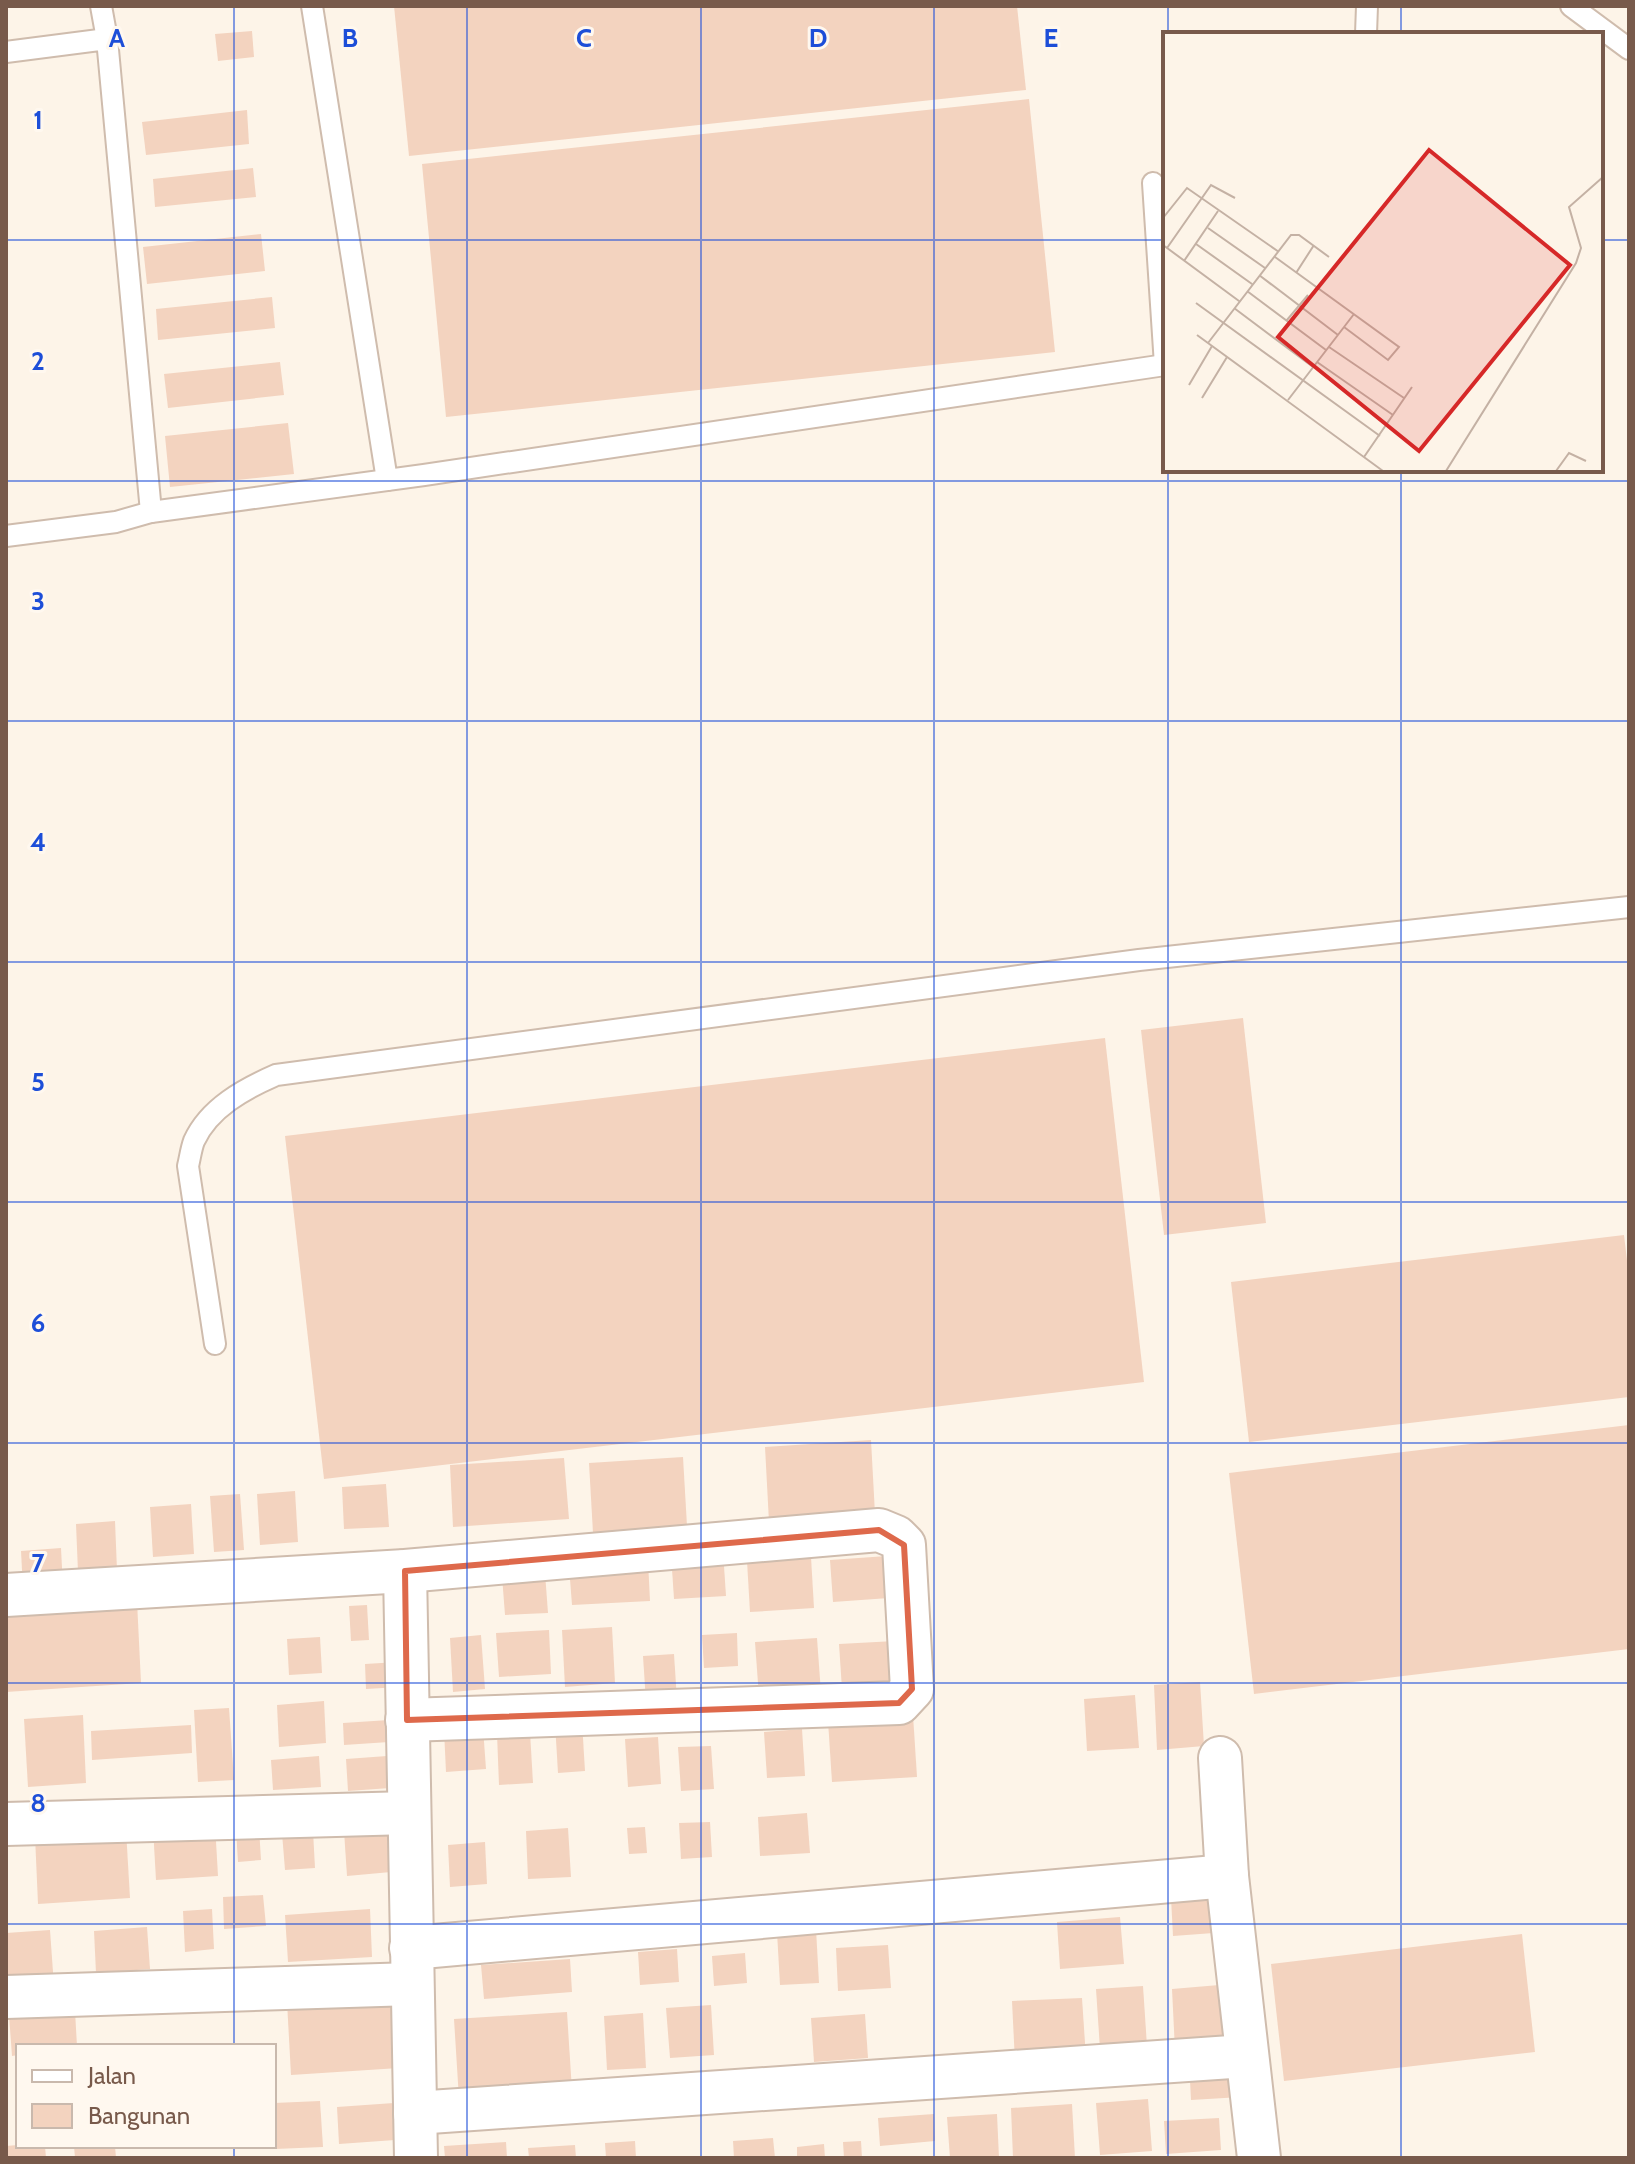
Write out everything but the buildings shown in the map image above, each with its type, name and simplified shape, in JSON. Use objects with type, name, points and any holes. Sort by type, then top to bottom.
[{"type":"street","points":[[6,1595],[405,1571],[879,1530],[896,1537],[904,1545],[912,1689],[899,1703],[407,1720]]},
{"type":"street","points":[[405,1571],[416,2158]]},
{"type":"street","points":[[1220,1758],[1227,1876],[1259,2158]]},
{"type":"street","points":[[6,1824],[409,1813]]},
{"type":"street","points":[[6,1997],[412,1966],[1227,1876]]},
{"type":"street","points":[[415,2113],[1246,2056]]},
{"type":"lane","points":[[101,6],[107,39],[151,512]]},
{"type":"lane","points":[[312,6],[387,480]]},
{"type":"lane","points":[[1366,32],[1367,6]]},
{"type":"lane","points":[[1571,6],[1629,49]]},
{"type":"lane","points":[[6,52],[107,39]]},
{"type":"lane","points":[[1153,183],[1163,335]]},
{"type":"lane","points":[[6,536],[116,522],[151,512],[1163,365]]},
{"type":"lane","points":[[215,1344],[188,1166],[193,1143],[204,1124],[221,1107],[246,1088],[276,1075],[1139,960],[1629,907]]},
{"type":"highlighted area","points":[[879,1530],[904,1545],[912,1689],[899,1703],[407,1720],[405,1571]]}]
